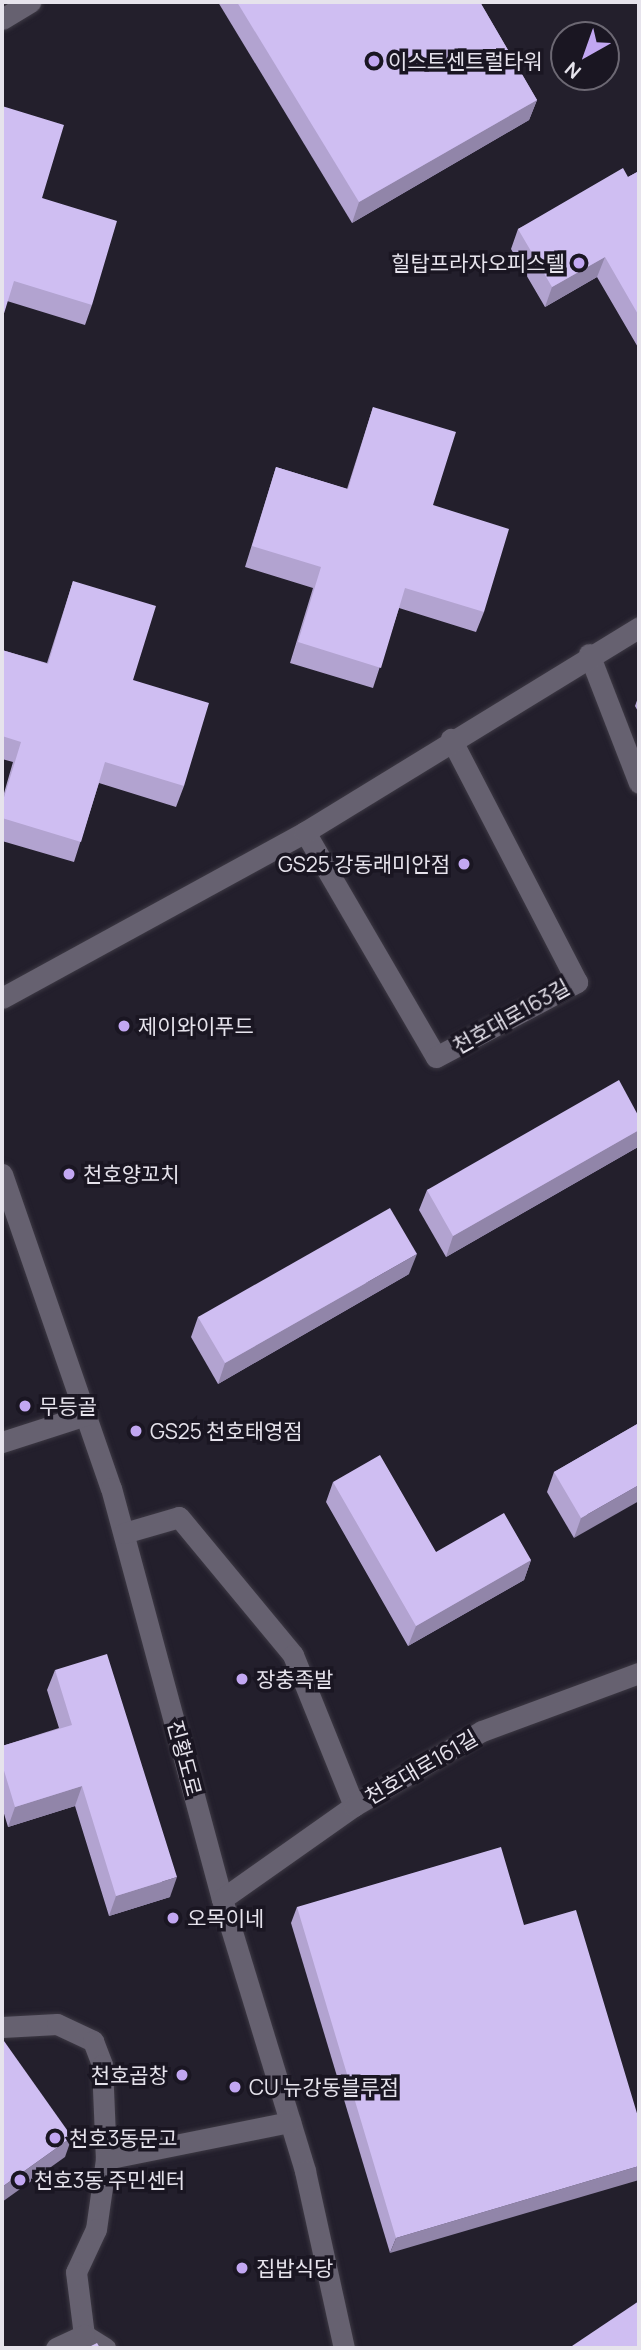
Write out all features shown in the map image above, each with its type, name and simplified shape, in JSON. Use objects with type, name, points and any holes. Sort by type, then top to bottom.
[{"type":"street","points":[[2,19],[30,2]]},
{"type":"street","points":[[2,999],[305,832],[589,654],[639,627]]},
{"type":"street","points":[[589,654],[639,783]]},
{"type":"street","name":"천호대로163길","points":[[305,832],[436,1057],[577,982],[451,739]]},
{"type":"street","name":"진황도로","points":[[2,1174],[124,1533],[222,1899],[290,2122],[344,2348]]},
{"type":"street","points":[[2,1442],[86,1415]]},
{"type":"street","points":[[124,1533],[179,1517],[293,1655],[355,1806]]},
{"type":"street","name":"천호대로161길","points":[[222,1899],[355,1806],[482,1731],[639,1673]]},
{"type":"street","points":[[2,2027],[57,2024],[93,2041],[102,2065],[106,2159],[96,2228],[76,2272],[84,2335]]},
{"type":"street","points":[[106,2159],[290,2122]]},
{"type":"street","points":[[56,2348],[84,2335]]},
{"type":"street","points":[[84,2335],[106,2348]]},
{"type":"building","name":"이스트센트럴타워","points":[[237,2],[480,2],[537,100],[359,202]]},
{"type":"building","points":[[2,106],[64,125],[42,198],[117,221],[92,305],[14,281],[2,320]]},
{"type":"building","name":"힐탑프라자오피스텔","points":[[623,168],[628,177],[639,171],[639,316],[605,257],[552,287],[518,229]]},
{"type":"building","points":[[373,407],[456,432],[433,505],[509,529],[484,612],[405,588],[381,668],[298,642],[321,567],[252,546],[276,467],[348,489]]},
{"type":"building","points":[[73,581],[156,606],[133,680],[209,703],[184,786],[105,762],[81,842],[2,818],[2,804],[21,742],[2,736],[2,650],[48,664]]},
{"type":"building","points":[[619,1080],[639,1117],[639,1130],[453,1236],[427,1190]]},
{"type":"building","points":[[390,1208],[417,1254],[225,1363],[198,1317]]},
{"type":"building","points":[[639,1423],[639,1485],[581,1518],[554,1472]]},
{"type":"building","points":[[380,1455],[436,1552],[504,1513],[531,1560],[416,1626],[333,1482]]},
{"type":"building","points":[[107,1654],[177,1877],[116,1896],[82,1786],[15,1807],[2,1764],[2,1746],[72,1725],[55,1670]]},
{"type":"building","points":[[501,1847],[524,1925],[576,1910],[639,2120],[639,2166],[396,2238],[297,1907]]},
{"type":"building","points":[[4,2041],[72,2137],[2,2187],[2,2043]]},
{"type":"building","points":[[639,2301],[639,2348],[569,2348]]},
{"type":"building","points":[[97,2343],[100,2348],[87,2348]]},
{"type":"place","name":"이스트센트럴타워","points":[[374,61]]},
{"type":"place","name":"힐탑프라자오피스텔","points":[[579,263]]},
{"type":"place","name":"GS25 강동래미안점","points":[[464,864]]},
{"type":"place","name":"제이와이푸드","points":[[124,1026]]},
{"type":"place","name":"천호양꼬치","points":[[69,1174]]},
{"type":"place","name":"무등골","points":[[25,1406]]},
{"type":"place","name":"GS25 천호태영점","points":[[136,1431]]},
{"type":"place","name":"장충족발","points":[[242,1679]]},
{"type":"place","name":"오목이네","points":[[173,1918]]},
{"type":"place","name":"천호곱창","points":[[182,2075]]},
{"type":"place","name":"CU 뉴강동블루점","points":[[235,2087]]},
{"type":"place","name":"천호3동문고","points":[[55,2138]]},
{"type":"place","name":"천호3동 주민센터","points":[[20,2180]]},
{"type":"place","name":"집밥식당","points":[[242,2268]]}]
